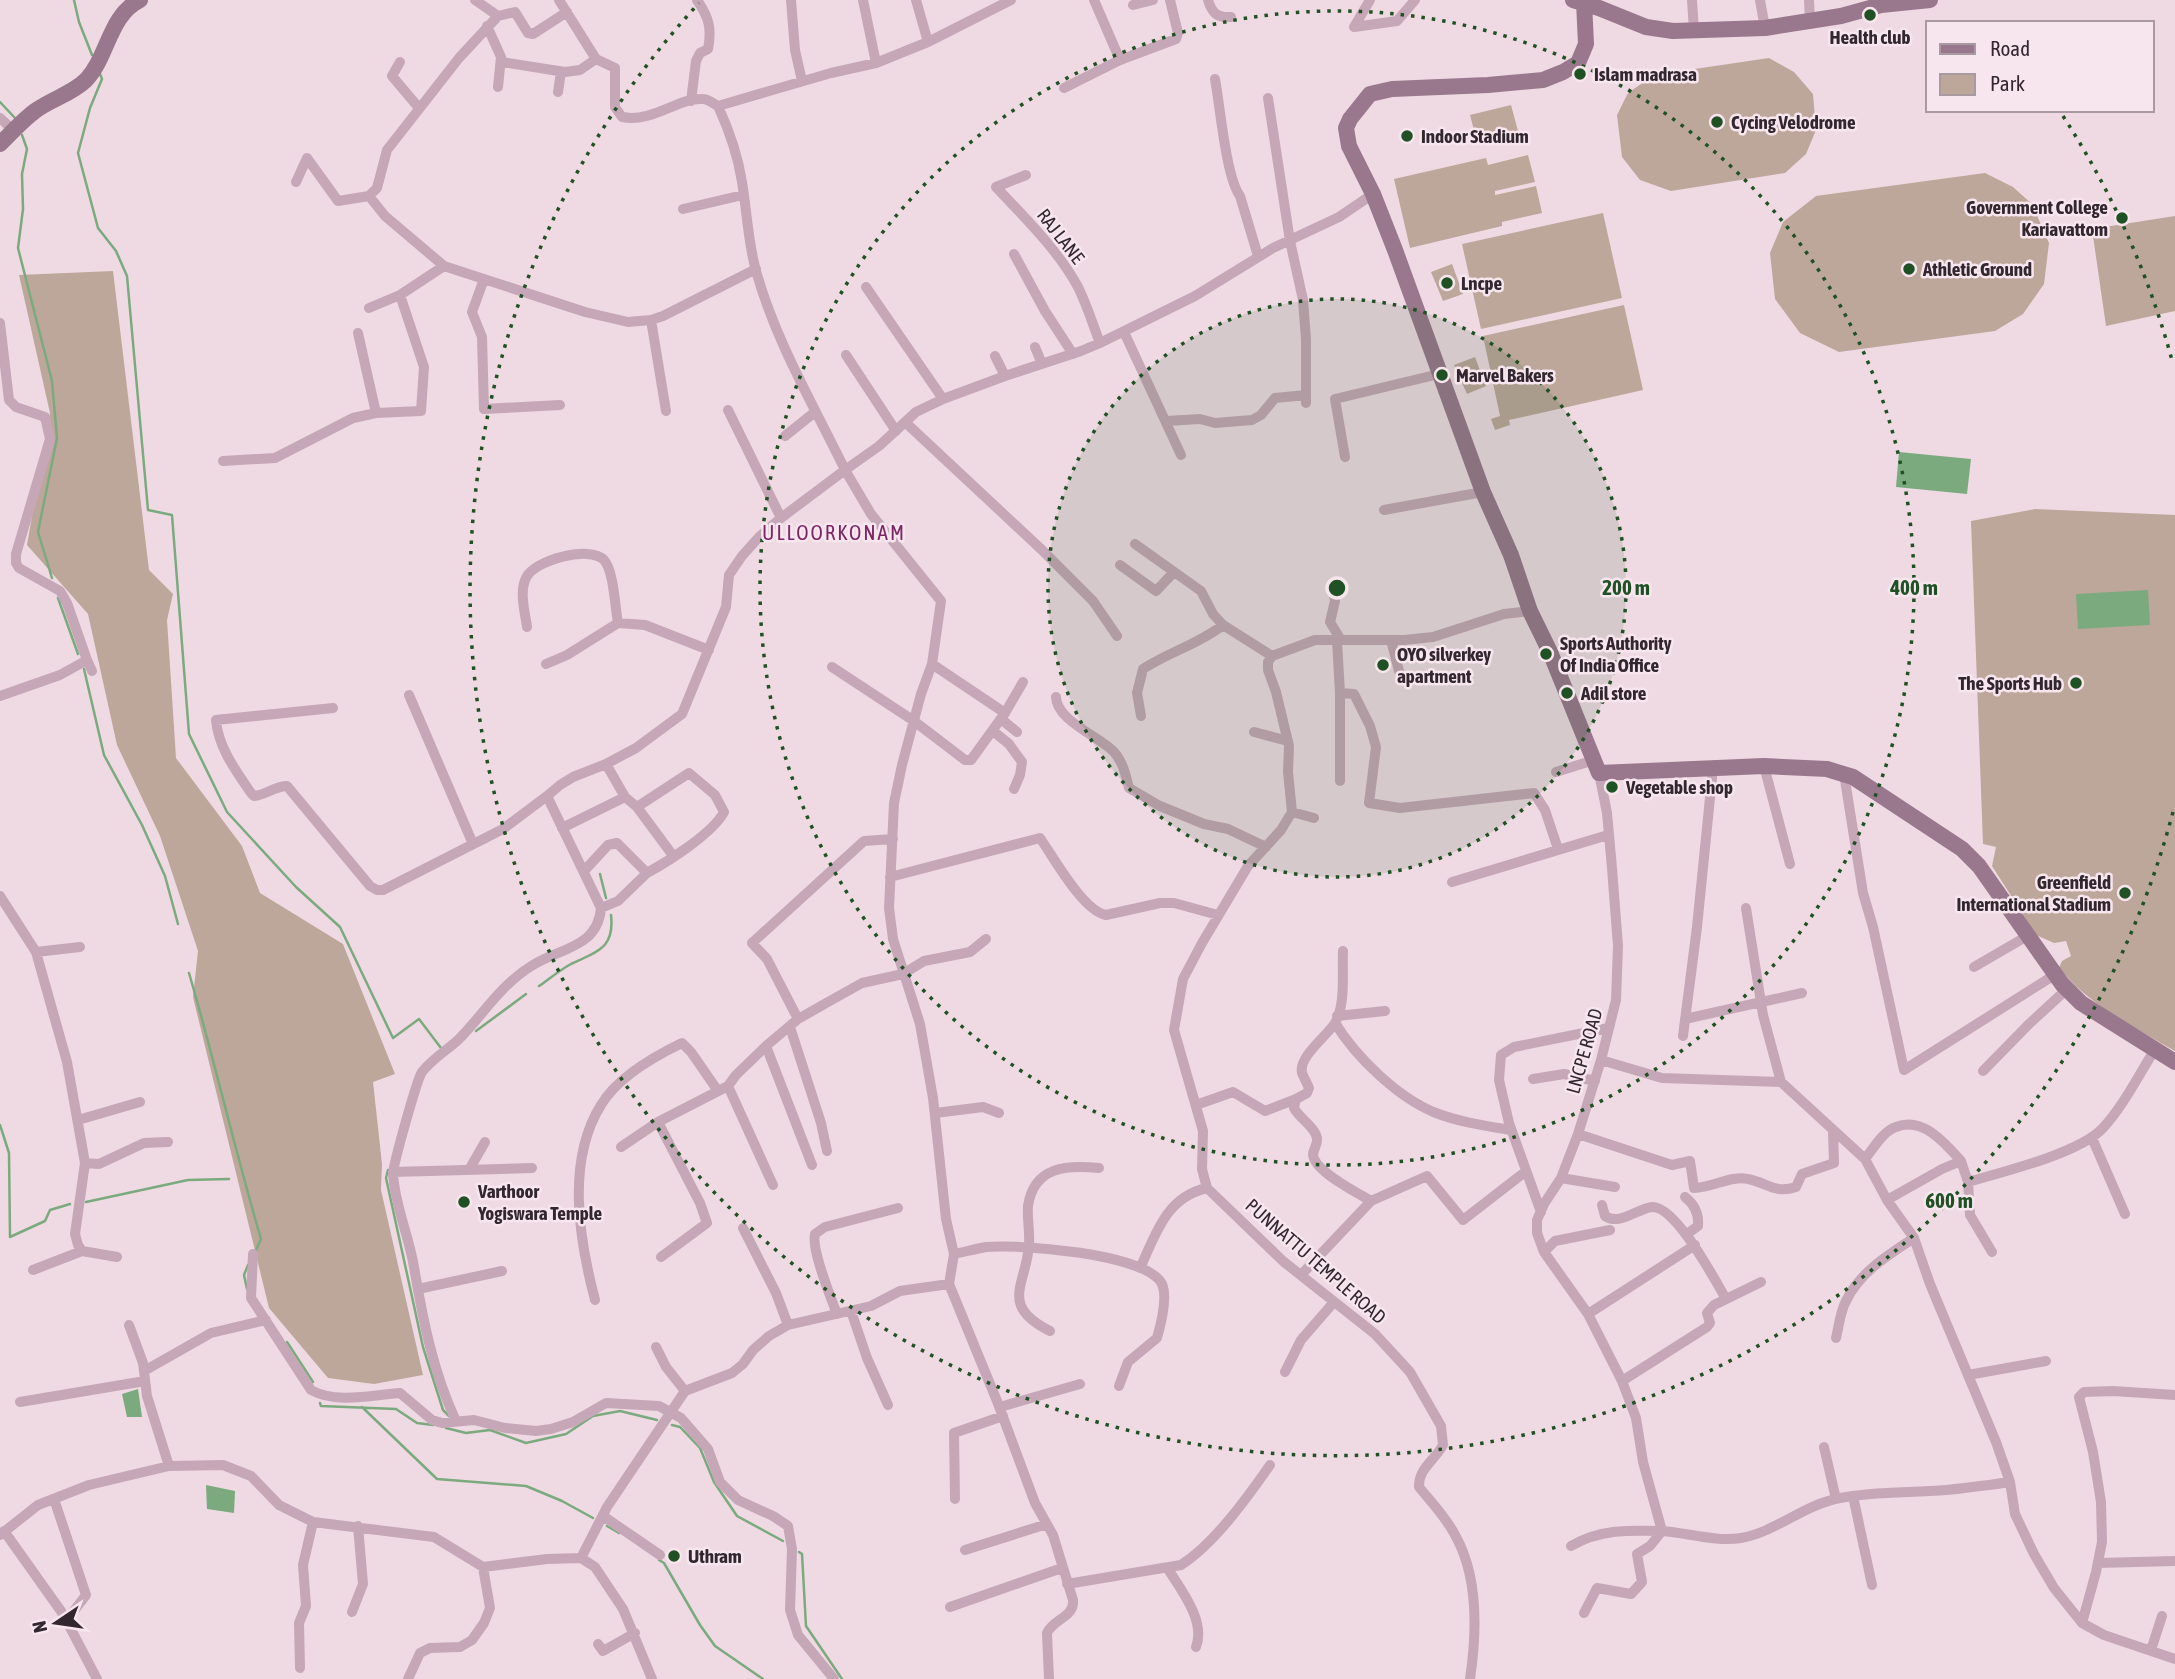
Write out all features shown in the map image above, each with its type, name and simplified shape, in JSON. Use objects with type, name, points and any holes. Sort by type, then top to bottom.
[{"type":"street","points":[[0,144],[36,110],[86,80],[118,21],[132,4],[140,0]]},
{"type":"street","points":[[475,0],[498,16]]},
{"type":"street","points":[[559,0],[596,59],[615,68],[615,107],[622,117],[653,115],[704,99],[718,106],[728,126],[742,180],[755,269],[780,343],[845,470],[871,514],[940,601],[932,664],[914,721],[894,803],[889,908],[893,939],[920,1024],[935,1113],[946,1219],[954,1254],[949,1284],[1035,1503],[1053,1535],[1074,1607],[1050,1627],[1049,1679]]},
{"type":"street","points":[[691,101],[696,61],[699,53],[708,49],[710,38],[710,22],[697,0]]},
{"type":"street","points":[[791,0],[802,81]]},
{"type":"street","points":[[863,0],[876,63]]},
{"type":"street","points":[[916,0],[928,42]]},
{"type":"street","points":[[718,106],[876,63],[928,42],[1011,0]]},
{"type":"street","points":[[1094,0],[1120,60]]},
{"type":"street","points":[[1133,5],[1153,0]]},
{"type":"street","points":[[1064,88],[1120,60],[1176,39],[1178,33],[1170,0]]},
{"type":"street","points":[[1208,0],[1218,17],[1231,17]]},
{"type":"street","points":[[1370,0],[1354,27],[1396,21],[1415,0]]},
{"type":"street","points":[[1692,0],[1694,31]]},
{"type":"street","points":[[1760,0],[1765,28]]},
{"type":"street","points":[[1809,0],[1810,21]]},
{"type":"street","points":[[1596,766],[1483,492],[1373,194],[1349,146],[1346,128],[1370,94],[1392,89],[1543,80],[1563,72],[1578,63],[1586,44],[1589,2],[1646,27],[1694,31],[1765,28],[1899,1],[1930,0]]},
{"type":"street","points":[[296,182],[307,158],[338,201],[369,196],[377,188],[387,150],[486,26],[498,16],[515,12],[528,33],[533,34],[567,12]]},
{"type":"street","points":[[486,26],[500,52],[502,62],[498,88]]},
{"type":"street","points":[[502,62],[561,72],[580,70],[596,59]]},
{"type":"street","points":[[400,62],[393,76],[419,108]]},
{"type":"street","points":[[558,92],[561,72]]},
{"type":"street","points":[[1215,79],[1228,159],[1258,256]]},
{"type":"street","points":[[1167,421],[1200,419],[1214,423],[1252,420],[1261,415],[1275,398],[1306,399],[1307,339],[1303,300],[1290,241],[1268,98]]},
{"type":"street","points":[[0,118],[14,131]]},
{"type":"street","name":"RAJ LANE","points":[[1026,175],[996,187],[1065,266],[1079,288],[1100,343]]},
{"type":"street","points":[[333,708],[216,720],[216,727],[231,764],[254,796],[287,786],[369,886],[383,890],[503,829],[573,777],[636,748],[682,714],[726,607],[729,575],[742,556],[781,518],[879,446],[916,412],[1004,376],[1100,343],[1195,296],[1258,256],[1339,217],[1373,194]]},
{"type":"street","points":[[683,209],[743,195]]},
{"type":"street","points":[[369,196],[385,216],[444,266],[585,312],[628,322],[650,320],[702,298],[755,269]]},
{"type":"street","points":[[1014,254],[1045,311],[1073,354]]},
{"type":"street","points":[[369,308],[400,295],[444,266]]},
{"type":"street","points":[[484,279],[472,312],[482,337],[484,409],[560,405]]},
{"type":"street","points":[[866,287],[943,399]]},
{"type":"street","points":[[223,461],[275,458],[353,418],[376,413],[421,411],[424,367],[400,295]]},
{"type":"street","points":[[650,320],[666,411]]},
{"type":"street","points":[[0,323],[9,400],[16,407],[45,417],[50,439],[16,554],[16,563],[19,568],[60,591],[92,671]]},
{"type":"street","points":[[1124,331],[1181,455]]},
{"type":"street","points":[[358,333],[376,413]]},
{"type":"street","points":[[1035,347],[1042,364]]},
{"type":"street","points":[[846,355],[895,431]]},
{"type":"street","points":[[995,356],[1004,376]]},
{"type":"street","points":[[1345,457],[1335,399],[1439,374]]},
{"type":"street","points":[[728,410],[781,518]]},
{"type":"street","points":[[785,436],[815,412]]},
{"type":"street","points":[[905,422],[1093,601],[1117,636]]},
{"type":"street","points":[[1384,510],[1483,492]]},
{"type":"street","points":[[1135,544],[1201,591],[1213,614],[1223,625],[1272,656]]},
{"type":"street","points":[[527,627],[523,599],[525,579],[533,569],[565,557],[592,553],[603,559],[610,571],[618,623]]},
{"type":"street","points":[[1121,565],[1156,591],[1174,572]]},
{"type":"street","points":[[1334,589],[1335,601],[1330,622],[1339,641],[1340,781]]},
{"type":"street","points":[[1140,1268],[1168,1211],[1178,1200],[1194,1191],[1207,1188],[1200,1155],[1203,1131],[1174,1030],[1183,979],[1248,866],[1290,819],[1292,812],[1288,741],[1268,662],[1272,656],[1315,640],[1433,637],[1504,614],[1530,611]]},
{"type":"street","points":[[546,664],[568,655],[618,623],[645,625],[709,650]]},
{"type":"street","points":[[1142,716],[1137,693],[1143,669],[1165,655],[1199,642],[1223,625]]},
{"type":"street","points":[[1391,639],[1399,671]]},
{"type":"street","points":[[0,696],[60,675],[87,660]]},
{"type":"street","points":[[932,664],[1003,716],[1017,733]]},
{"type":"street","points":[[832,667],[914,721],[965,760],[971,760],[993,731],[1023,682]]},
{"type":"street","points":[[1340,693],[1354,694],[1376,747],[1369,803],[1400,808],[1534,793],[1545,810],[1558,849]]},
{"type":"street","points":[[409,695],[472,844]]},
{"type":"street","points":[[1056,697],[1056,703],[1066,716],[1114,752],[1126,774],[1129,788],[1160,806],[1204,824],[1228,829],[1266,847]]},
{"type":"street","points":[[993,731],[1009,744],[1022,762],[1014,789]]},
{"type":"street","points":[[1254,732],[1288,741]]},
{"type":"street","points":[[606,764],[625,797],[637,807],[674,857]]},
{"type":"street","points":[[1556,772],[1596,766],[1764,766],[1827,769],[1853,777],[1962,849],[1979,866],[2067,989],[2081,1003],[2175,1062]]},
{"type":"street","name":"LNCPE ROAD","points":[[1541,1212],[1561,1178],[1578,1134],[1616,1000],[1618,976],[1608,835],[1596,766]]},
{"type":"street","points":[[1764,766],[1790,864]]},
{"type":"street","points":[[1683,1036],[1699,915],[1713,768]]},
{"type":"street","points":[[601,908],[618,901],[647,873],[674,857],[723,815],[724,811],[715,795],[689,773],[637,807]]},
{"type":"street","points":[[1843,774],[1863,893],[1904,1070],[2056,974]]},
{"type":"street","points":[[456,1421],[427,1340],[411,1248],[399,1210],[393,1172],[422,1073],[460,1038],[497,993],[532,965],[578,944],[591,935],[600,922],[601,908],[547,796]]},
{"type":"street","points":[[562,828],[625,797]]},
{"type":"street","points":[[1292,812],[1314,818]]},
{"type":"street","points":[[1452,882],[1608,835]]},
{"type":"street","points":[[890,877],[1040,838],[1075,889],[1099,914],[1174,903],[1219,915]]},
{"type":"street","points":[[799,1019],[766,959],[752,943],[864,841],[893,839]]},
{"type":"street","points":[[584,871],[608,845],[617,843],[647,873]]},
{"type":"street","points":[[0,896],[36,952],[67,1062],[85,1163],[75,1234],[82,1251]]},
{"type":"street","points":[[1746,908],[1761,1000],[1780,1082],[1865,1159],[1887,1200],[1914,1238],[2010,1482],[2015,1514],[2022,1532],[2054,1588],[2082,1623],[2104,1635],[2175,1658]]},
{"type":"street","points":[[1974,967],[2029,935]]},
{"type":"street","points":[[621,1147],[658,1122],[723,1088],[766,1046],[799,1019],[862,983],[903,974],[924,961],[970,952],[986,939]]},
{"type":"street","points":[[36,952],[80,947]]},
{"type":"street","points":[[1196,1105],[1233,1092],[1265,1111],[1307,1093],[1309,1088],[1301,1072],[1302,1065],[1336,1020],[1342,990],[1343,951]]},
{"type":"street","points":[[1983,1071],[2067,989]]},
{"type":"street","points":[[1685,1019],[1802,993]]},
{"type":"street","points":[[1336,1020],[1385,1011]]},
{"type":"street","points":[[1336,1020],[1356,1052],[1402,1093],[1436,1113],[1511,1130]]},
{"type":"street","points":[[789,1027],[821,1123],[827,1151]]},
{"type":"street","points":[[1608,1028],[1514,1047],[1502,1055],[1499,1080],[1511,1130],[1541,1212],[1537,1220],[1537,1233],[1544,1252],[1588,1314],[1622,1381],[1636,1418],[1643,1462],[1662,1531]]},
{"type":"street","points":[[596,1300],[584,1250],[579,1209],[579,1169],[601,1103],[652,1057],[682,1043],[691,1052],[723,1088],[773,1185]]},
{"type":"street","points":[[766,1046],[812,1165]]},
{"type":"street","points":[[1968,1182],[2062,1152],[2092,1138],[2116,1110],[2154,1051]]},
{"type":"street","points":[[1601,1060],[1662,1078],[1780,1082]]},
{"type":"street","points":[[1533,1079],[1564,1074],[1595,1081]]},
{"type":"street","points":[[1296,1099],[1294,1108],[1297,1115],[1318,1140],[1313,1153],[1316,1163],[1324,1172],[1371,1201]]},
{"type":"street","points":[[78,1120],[141,1102]]},
{"type":"street","points":[[935,1113],[983,1107],[999,1113]]},
{"type":"street","points":[[658,1122],[700,1203],[707,1223],[661,1257]]},
{"type":"street","points":[[1865,1159],[1894,1127],[1908,1125],[1932,1132],[1961,1161],[1968,1182],[1970,1215],[1992,1252]]},
{"type":"street","points":[[1578,1134],[1672,1165],[1690,1161],[1694,1188],[1708,1188],[1722,1182],[1746,1178],[1784,1191],[1796,1187],[1802,1174],[1834,1163],[1833,1131]]},
{"type":"street","points":[[2092,1138],[2125,1214]]},
{"type":"street","points":[[85,1163],[99,1164],[144,1143],[168,1142]]},
{"type":"street","points":[[469,1170],[485,1142]]},
{"type":"street","points":[[1887,1200],[1942,1168],[1961,1161]]},
{"type":"street","points":[[1050,1331],[1033,1322],[1020,1304],[1019,1284],[1029,1247],[1028,1205],[1036,1186],[1046,1174],[1060,1167],[1073,1165],[1099,1168]]},
{"type":"street","points":[[393,1172],[532,1168]]},
{"type":"street","points":[[1301,1275],[1371,1201],[1427,1176],[1463,1220],[1525,1172]]},
{"type":"street","points":[[1561,1178],[1615,1187]]},
{"type":"street","name":"PUNNATTU TEMPLE ROAD","points":[[1207,1188],[1301,1275],[1375,1334],[1409,1372],[1441,1426],[1443,1445],[1424,1469],[1419,1478],[1419,1487],[1455,1534],[1471,1574],[1474,1614],[1470,1676]]},
{"type":"street","points":[[1685,1197],[1692,1203],[1699,1222],[1698,1226],[1687,1234]]},
{"type":"street","points":[[1602,1205],[1605,1216],[1614,1220],[1656,1208],[1661,1210],[1687,1234],[1726,1299]]},
{"type":"street","points":[[837,1314],[816,1252],[813,1241],[815,1234],[825,1227],[898,1208]]},
{"type":"street","points":[[743,1228],[776,1293],[788,1325]]},
{"type":"street","points":[[1544,1252],[1555,1241],[1610,1230]]},
{"type":"street","points":[[1836,1338],[1845,1302],[1857,1283],[1877,1263],[1914,1238]]},
{"type":"street","points":[[1588,1314],[1695,1245]]},
{"type":"street","points":[[954,1254],[986,1247],[1055,1248],[1140,1268],[1156,1277],[1162,1285],[1164,1296],[1159,1331],[1152,1343],[1128,1363],[1119,1386]]},
{"type":"street","points":[[33,1270],[82,1251],[117,1257]]},
{"type":"street","points":[[253,1254],[251,1298],[312,1390],[320,1394],[331,1398],[400,1394],[432,1420],[442,1423],[474,1420],[505,1428],[536,1431],[573,1422],[606,1403],[659,1406],[681,1418],[708,1450],[720,1482],[738,1500],[788,1526],[792,1549],[790,1610],[798,1635],[834,1679]]},
{"type":"street","points":[[418,1289],[502,1271]]},
{"type":"street","points":[[1622,1381],[1707,1327],[1710,1323],[1707,1313],[1709,1309],[1762,1283]]},
{"type":"street","points":[[581,1558],[603,1516],[685,1391],[732,1373],[769,1336],[788,1325],[871,1306],[900,1291],[949,1284]]},
{"type":"street","points":[[1285,1372],[1301,1340],[1334,1302]]},
{"type":"street","points":[[851,1311],[867,1358],[888,1405]]},
{"type":"street","points":[[20,1402],[144,1376],[211,1333],[266,1320]]},
{"type":"street","points":[[129,1325],[143,1363],[147,1396],[169,1466]]},
{"type":"street","points":[[656,1347],[666,1367],[685,1391]]},
{"type":"street","points":[[1968,1375],[2046,1361]]},
{"type":"street","points":[[955,1499],[954,1433],[1001,1411],[1080,1384]]},
{"type":"street","points":[[2082,1623],[2102,1542],[2101,1502],[2080,1397],[2084,1392],[2113,1391],[2175,1395]]},
{"type":"street","points":[[1824,1447],[1836,1499]]},
{"type":"street","points":[[97,1679],[67,1620],[2,1533],[38,1505],[89,1485],[169,1466],[223,1465],[251,1476],[279,1505],[313,1522],[434,1536],[482,1567],[581,1558],[595,1567],[623,1609],[653,1679]]},
{"type":"street","points":[[1067,1584],[1181,1565],[1192,1558],[1242,1507],[1270,1465]]},
{"type":"street","points":[[1571,1546],[1584,1538],[1612,1531],[1662,1531],[1724,1539],[1742,1538],[1759,1533],[1818,1503],[1836,1499],[2010,1482]]},
{"type":"street","points":[[1853,1496],[1872,1585]]},
{"type":"street","points":[[54,1499],[86,1595],[67,1620]]},
{"type":"street","points":[[603,1516],[660,1555]]},
{"type":"street","points":[[300,1668],[299,1623],[306,1606],[303,1565],[313,1522]]},
{"type":"street","points":[[965,1550],[1047,1524]]},
{"type":"street","points":[[352,1612],[363,1584],[358,1526]]},
{"type":"street","points":[[1584,1613],[1597,1588],[1631,1594],[1642,1582],[1637,1554],[1650,1546],[1662,1531]]},
{"type":"street","points":[[2098,1563],[2175,1561]]},
{"type":"street","points":[[408,1679],[420,1653],[430,1648],[460,1647],[472,1640],[484,1623],[490,1608],[482,1567]]},
{"type":"street","points":[[950,1607],[1062,1568]]},
{"type":"street","points":[[1168,1569],[1195,1618],[1199,1639],[1196,1647]]},
{"type":"street","points":[[2151,1650],[2162,1616]]},
{"type":"street","points":[[598,1644],[603,1651],[635,1633]]},
{"type":"green space","name":"Cycing Velodrome","points":[[1769,58],[1794,72],[1813,94],[1816,130],[1806,154],[1785,173],[1671,191],[1640,180],[1622,157],[1617,115],[1628,93],[1654,75]]},
{"type":"green space","points":[[1511,105],[1518,131],[1477,142],[1470,115]]},
{"type":"green space","points":[[1528,155],[1535,182],[1495,191],[1495,195],[1536,186],[1542,213],[1502,222],[1502,226],[1410,248],[1394,179],[1486,158],[1488,165]]},
{"type":"green space","name":"Athletic Ground","points":[[1985,173],[2013,187],[2032,204],[2049,243],[2044,284],[2023,314],[1995,331],[1839,352],[1800,333],[1775,299],[1770,253],[1783,222],[1816,196]]},
{"type":"green space","points":[[1603,213],[1622,298],[1481,329],[1462,244]]},
{"type":"green space","points":[[2175,216],[2175,311],[2106,326],[2092,229]]},
{"type":"green space","name":"Lncpe","points":[[1452,264],[1463,294],[1443,301],[1431,272]]},
{"type":"green space","points":[[113,271],[149,570],[173,594],[167,620],[176,758],[242,846],[260,893],[343,944],[395,1074],[373,1082],[382,1164],[381,1190],[423,1375],[374,1384],[328,1378],[269,1308],[193,997],[198,951],[160,836],[117,745],[88,614],[27,545],[50,413],[19,275]]},
{"type":"green space","points":[[1624,305],[1643,390],[1509,420],[1510,425],[1495,430],[1491,419],[1500,416],[1483,336]]},
{"type":"green space","points":[[1475,357],[1486,386],[1467,394],[1454,365]]},
{"type":"green space","name":"The Sports Hub","points":[[2035,509],[2175,515],[2175,1051],[2113,1015],[2071,981],[2059,968],[2062,961],[2071,956],[2066,941],[2054,943],[2036,935],[1992,866],[1996,847],[1983,844],[1971,521]]},
{"type":"shaded area","points":[[1899,452],[1971,459],[1967,494],[1896,487]]},
{"type":"shaded area","points":[[2148,590],[2150,625],[2078,629],[2076,594]]},
{"type":"shaded area","points":[[138,1389],[142,1417],[127,1417],[122,1394]]},
{"type":"shaded area","points":[[206,1485],[235,1491],[234,1513],[207,1509]]},
{"type":"waterway","points":[[74,0],[92,55]]},
{"type":"waterway","points":[[100,74],[102,79],[90,108],[78,153],[98,228],[116,251],[127,276],[148,510],[172,515],[189,734],[227,812],[296,887],[340,927],[393,1038],[419,1019],[441,1048]]},
{"type":"waterway","points":[[0,102],[15,118]]},
{"type":"waterway","points":[[22,135],[27,149],[22,174],[23,209],[18,248],[52,381],[57,438],[38,532],[52,578]]},
{"type":"waterway","points":[[58,598],[78,654]]},
{"type":"waterway","points":[[84,669],[104,755],[142,825],[165,876],[178,924]]},
{"type":"waterway","points":[[600,874],[606,898]]},
{"type":"waterway","points":[[539,986],[567,966],[602,948],[610,935],[611,915]]},
{"type":"waterway","points":[[189,973],[261,1239],[256,1250]]},
{"type":"waterway","points":[[476,1031],[526,994]]},
{"type":"waterway","points":[[0,1125],[9,1153],[10,1237],[45,1221],[50,1210],[70,1204]]},
{"type":"waterway","points":[[388,1170],[386,1178],[423,1347],[443,1410],[449,1416]]},
{"type":"waterway","points":[[86,1202],[188,1180],[229,1179]]},
{"type":"waterway","points":[[247,1289],[244,1275],[248,1265]]},
{"type":"waterway","points":[[287,1342],[313,1382]]},
{"type":"waterway","points":[[320,1403],[321,1406],[396,1409],[417,1423],[433,1425]]},
{"type":"waterway","points":[[362,1407],[437,1479],[526,1486],[593,1518]]},
{"type":"waterway","points":[[446,1428],[466,1433],[490,1430],[526,1443],[566,1434],[593,1416],[620,1411],[657,1420]]},
{"type":"waterway","points":[[672,1425],[680,1427],[700,1448],[714,1482],[737,1516],[783,1541]]},
{"type":"waterway","points":[[607,1526],[619,1533]]},
{"type":"waterway","points":[[799,1552],[802,1554],[806,1626],[842,1679]]},
{"type":"waterway","points":[[659,1560],[664,1563],[715,1646],[763,1679]]},
{"type":"place","name":"Health club","points":[[1870,15]]},
{"type":"place","name":"Islam madrasa","points":[[1580,74]]},
{"type":"place","name":"Cycing Velodrome","points":[[1717,122]]},
{"type":"place","name":"Indoor Stadium","points":[[1407,136]]},
{"type":"place","name":"Government College Kariavattom","points":[[2122,218]]},
{"type":"place","name":"Athletic Ground","points":[[1909,269]]},
{"type":"place","name":"Lncpe","points":[[1447,283]]},
{"type":"place","name":"Marvel Bakers","points":[[1442,375]]},
{"type":"place","name":"Sports Authority Of India Office","points":[[1546,654]]},
{"type":"place","name":"OYO silverkey apartment","points":[[1383,665]]},
{"type":"place","name":"The Sports Hub","points":[[2076,683]]},
{"type":"place","name":"Adil store","points":[[1567,693]]},
{"type":"place","name":"Vegetable shop","points":[[1612,787]]},
{"type":"place","name":"Greenfield International Stadium","points":[[2125,893]]},
{"type":"place","name":"Varthoor Yogiswara Temple","points":[[464,1202]]},
{"type":"place","name":"Uthram","points":[[674,1556]]},
{"type":"district","name":"ULLOORKONAM","points":[[834,532]]}]
